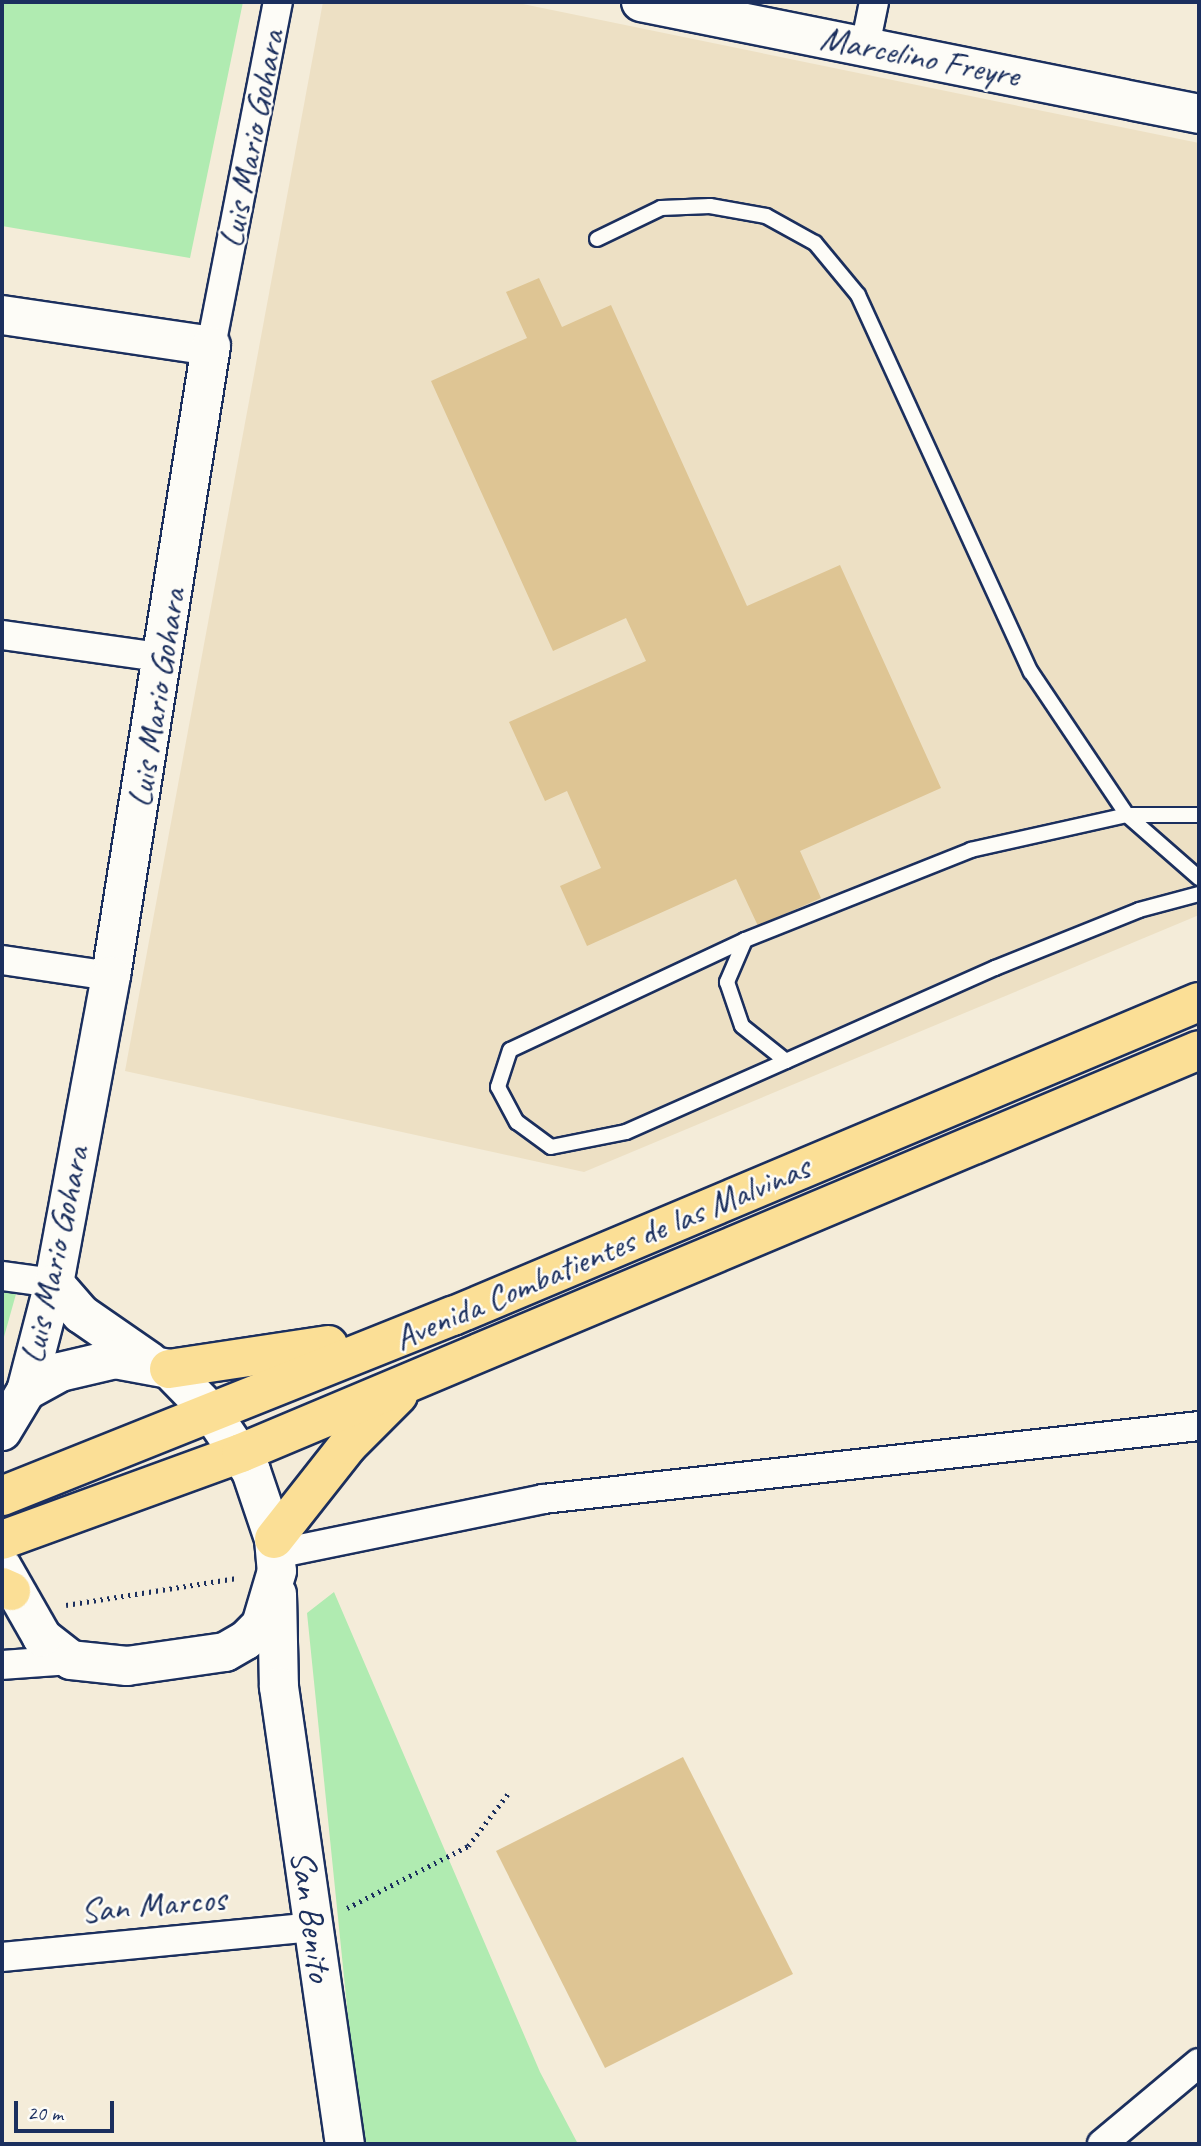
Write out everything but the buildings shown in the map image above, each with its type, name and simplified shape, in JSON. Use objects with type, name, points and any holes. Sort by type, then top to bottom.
[{"type":"main road","name":"Avenida Combatientes de las Malvinas","points":[[2,1496],[453,1316],[1199,1002]]},
{"type":"main road","name":"Avenida Combatientes de las Malvinas","points":[[2,1540],[241,1453],[1199,1050]]},
{"type":"main road","points":[[160,1366],[282,1356],[453,1316]]},
{"type":"main road","points":[[276,1555],[348,1445],[412,1381]]},
{"type":"street","name":"Luis Mario Gohara","points":[[2,1432],[54,1283],[111,976],[165,658],[211,346],[278,2]]},
{"type":"street","name":"Marcelino Freyre","points":[[640,2],[1199,114]]},
{"type":"street","points":[[865,46],[874,2]]},
{"type":"street","points":[[2,315],[211,346]]},
{"type":"street","points":[[2,635],[165,658]]},
{"type":"street","points":[[2,960],[111,976]]},
{"type":"street","points":[[2,1276],[54,1283],[81,1314],[160,1366],[211,1412],[241,1453],[276,1555],[261,1625],[225,1652],[127,1666],[71,1660],[2,1665]]},
{"type":"street","points":[[14,1395],[89,1363],[160,1366]]},
{"type":"street","points":[[276,1555],[543,1499],[1199,1426]]},
{"type":"street","name":"San Benito","points":[[276,1555],[279,1687],[345,2144]]},
{"type":"street","points":[[10,1589],[42,1637],[71,1660]]},
{"type":"street","points":[[225,1652],[279,1687]]},
{"type":"street","name":"San Marcos","points":[[2,1957],[312,1927]]},
{"type":"street","points":[[1102,2144],[1199,2063]]},
{"type":"lane","points":[[597,239],[661,208],[710,206],[766,216],[816,243],[858,295],[1031,672],[1126,815],[1199,878]]},
{"type":"lane","points":[[1199,815],[1126,815],[971,850],[745,940],[510,1050],[498,1087],[517,1122],[551,1147],[626,1132],[995,968],[1139,910],[1199,894]]},
{"type":"lane","points":[[745,940],[727,982],[741,1026],[786,1061]]},
{"type":"path","points":[[10,1589],[276,1555]]},
{"type":"path","points":[[312,1927],[468,1846],[510,1791]]},
{"type":"shaded area","points":[[323,2],[513,2],[1199,143],[1199,915],[584,1172],[125,1071]]},
{"type":"green space","points":[[2,2],[243,2],[190,258],[2,226]]},
{"type":"green space","points":[[2,1292],[16,1294],[2,1344]]},
{"type":"green space","points":[[334,1592],[540,2072],[578,2144],[361,2144],[307,1613]]}]
